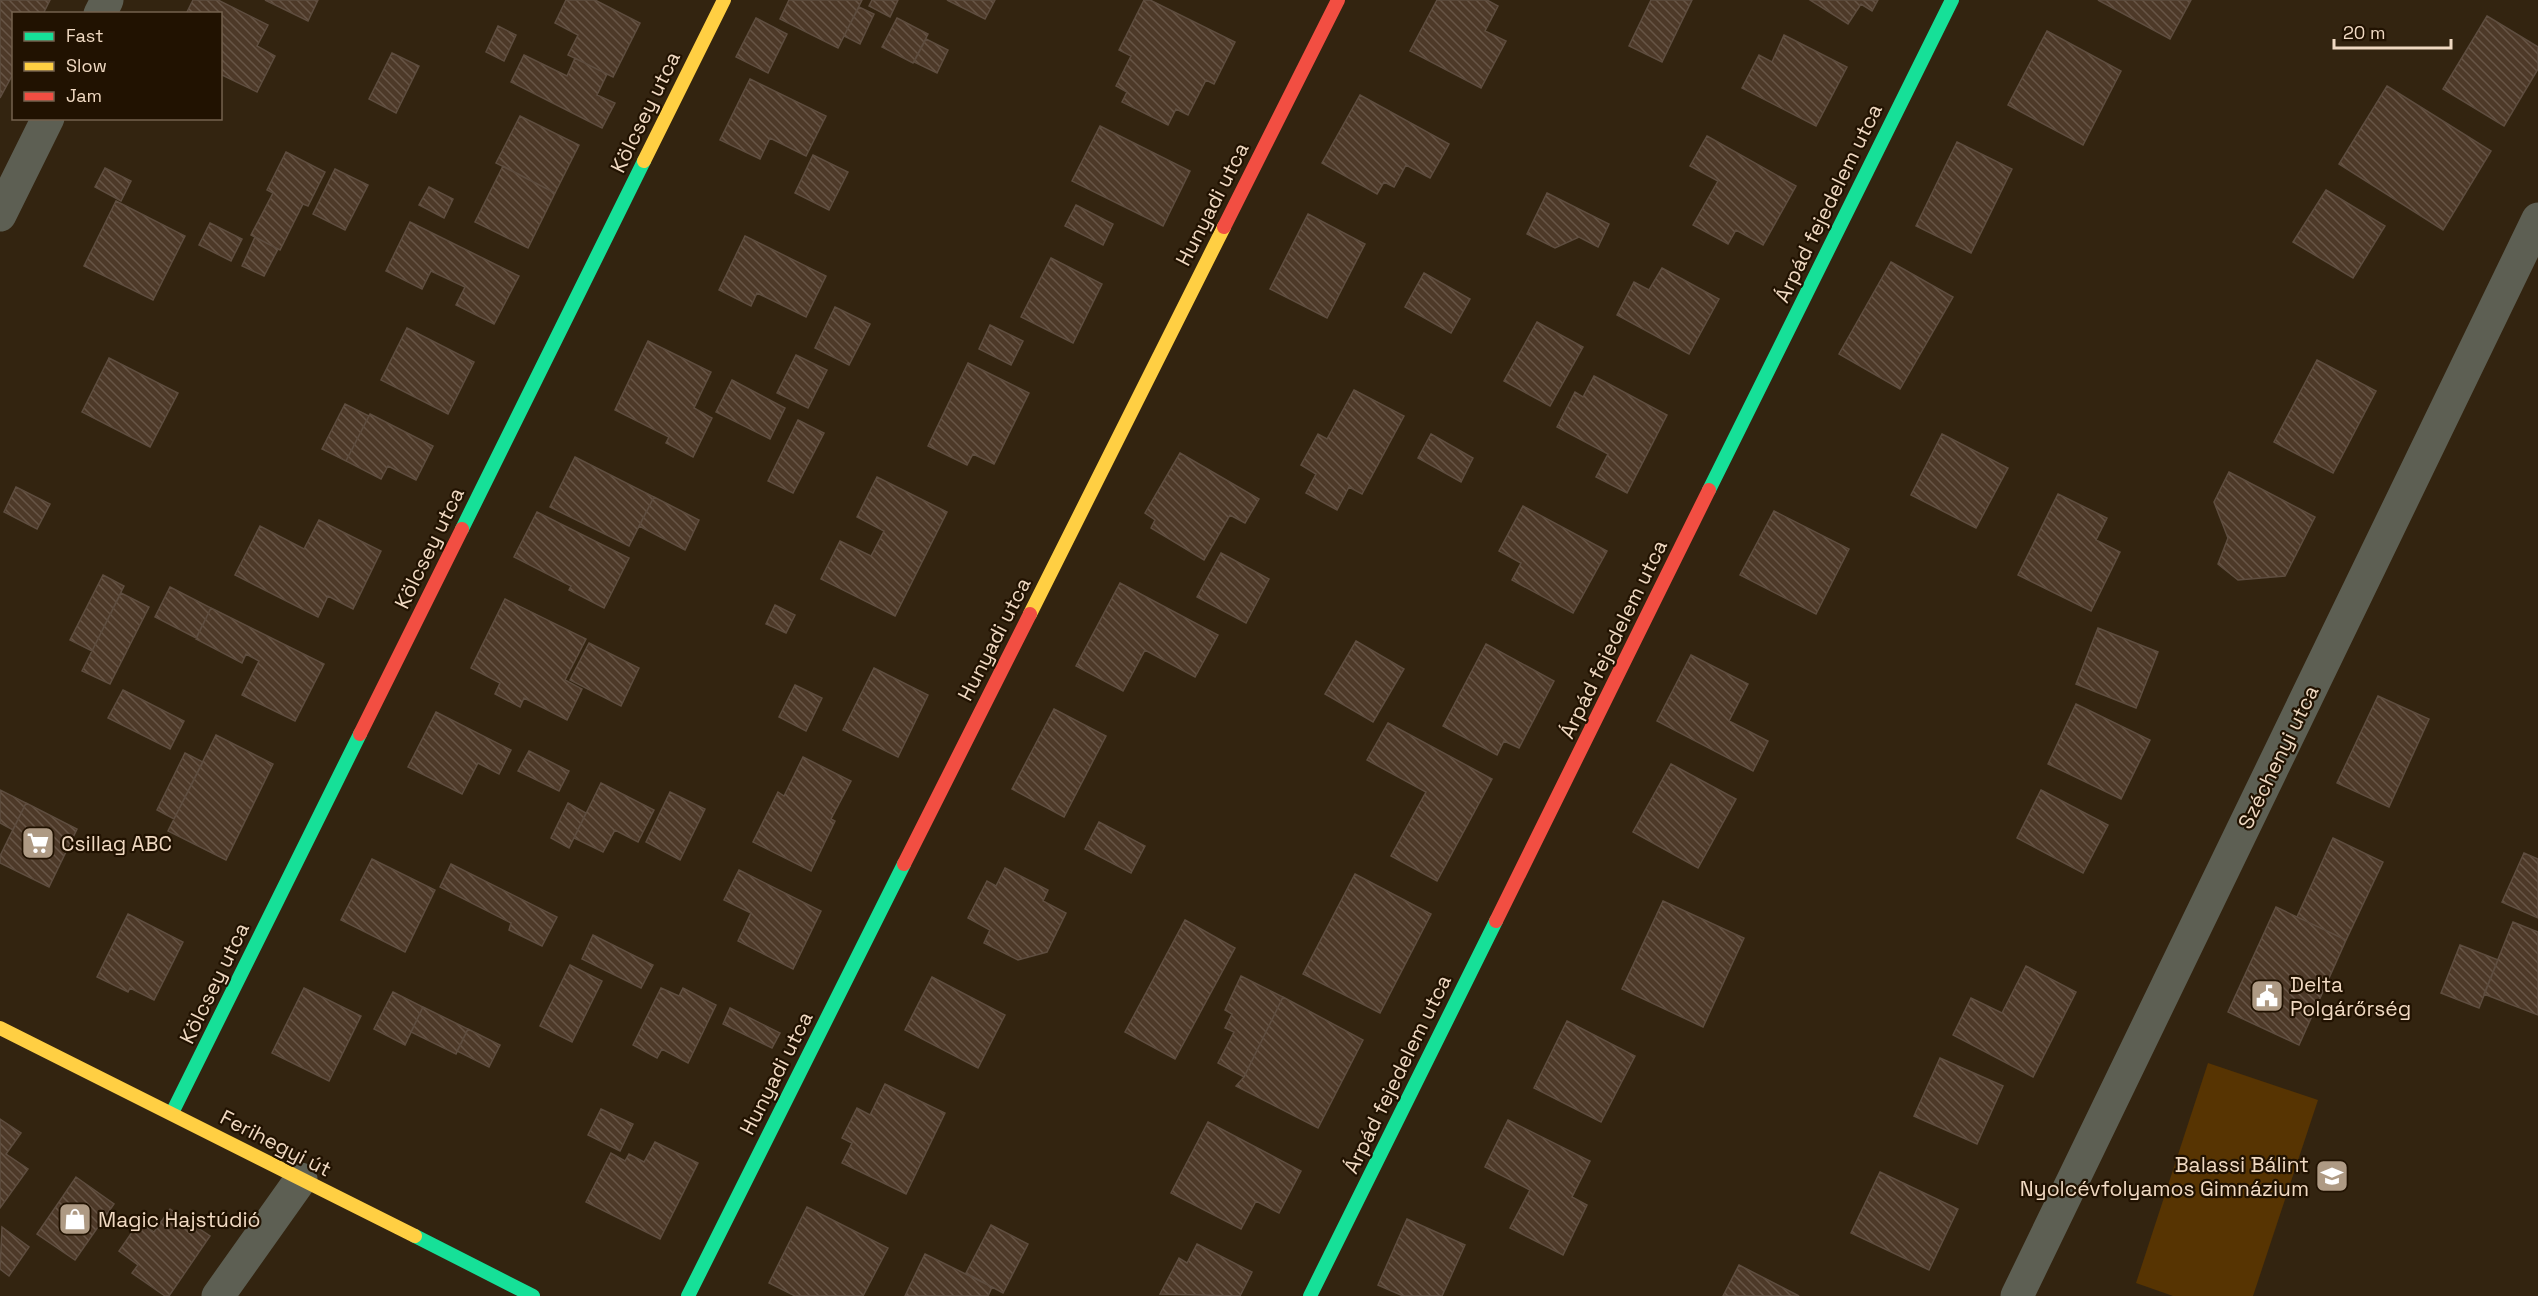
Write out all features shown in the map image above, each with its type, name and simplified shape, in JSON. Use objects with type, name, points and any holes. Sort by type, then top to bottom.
[{"type":"street","name":"Kölcsey utca","points":[[172,1113],[724,0]]},
{"type":"street","name":"Hunyadi utca","points":[[688,1296],[1338,0]]},
{"type":"street","name":"Árpád fejedelem utca","points":[[1310,1296],[1953,0]]},
{"type":"street","points":[[0,215],[47,120]]},
{"type":"street","name":"Széchenyi utca","points":[[2017,1296],[2538,219]]},
{"type":"street","name":"Ferihegyi út","points":[[0,1028],[533,1296]]},
{"type":"street","points":[[218,1296],[301,1179]]},
{"type":"shaded area","points":[[2208,1063],[2318,1100],[2253,1296],[2173,1296],[2136,1283]]},
{"type":"building","points":[[0,0],[50,0],[44,12],[12,12],[12,76],[0,98]]},
{"type":"building","points":[[193,0],[218,0],[268,25],[257,46],[275,56],[257,92],[222,75],[222,12],[187,12]]},
{"type":"building","points":[[265,0],[318,0],[308,21]]},
{"type":"building","points":[[566,0],[595,0],[640,23],[613,77],[568,55],[578,35],[555,23]]},
{"type":"building","points":[[789,0],[862,0],[838,48],[780,19]]},
{"type":"building","points":[[872,0],[898,0],[890,17],[869,6]]},
{"type":"building","points":[[947,0],[995,0],[985,19]]},
{"type":"building","points":[[1144,0],[1150,0],[1235,42],[1214,84],[1206,80],[1188,115],[1176,109],[1168,125],[1122,102],[1127,92],[1116,86],[1131,56],[1119,50]]},
{"type":"building","points":[[1437,0],[1487,0],[1498,6],[1485,31],[1506,41],[1481,88],[1410,51]]},
{"type":"building","points":[[1651,0],[1692,0],[1662,62],[1629,46]]},
{"type":"building","points":[[1810,0],[1878,0],[1872,11],[1861,4],[1848,24]]},
{"type":"building","points":[[2098,0],[2191,0],[2170,39]]},
{"type":"building","points":[[859,7],[874,14],[860,44],[844,36]]},
{"type":"building","points":[[2487,16],[2538,47],[2538,69],[2504,126],[2443,89]]},
{"type":"building","points":[[756,18],[787,34],[768,73],[736,57]]},
{"type":"building","points":[[897,18],[928,34],[913,63],[882,47]]},
{"type":"building","points":[[498,26],[516,35],[504,61],[486,52]]},
{"type":"building","points":[[2047,31],[2121,71],[2083,145],[2008,105]]},
{"type":"building","points":[[1784,35],[1847,67],[1816,126],[1742,88],[1759,55],[1772,62]]},
{"type":"building","points":[[926,39],[948,50],[937,73],[914,62]]},
{"type":"building","points":[[392,53],[419,66],[396,113],[369,99]]},
{"type":"building","points":[[524,55],[567,76],[575,58],[607,74],[597,95],[615,103],[602,128],[511,82]]},
{"type":"building","points":[[750,79],[826,116],[806,156],[770,138],[760,159],[720,140]]},
{"type":"building","points":[[2387,86],[2491,151],[2443,230],[2339,164]]},
{"type":"building","points":[[1360,95],[1449,144],[1430,178],[1406,165],[1394,187],[1384,182],[1377,194],[1322,163]]},
{"type":"building","points":[[520,116],[579,145],[555,193],[496,163]]},
{"type":"building","points":[[1100,126],[1190,171],[1163,226],[1072,181]]},
{"type":"building","points":[[1707,136],[1796,186],[1763,245],[1736,230],[1728,244],[1693,225],[1718,181],[1690,166]]},
{"type":"building","points":[[1957,142],[2012,169],[1971,253],[1916,226]]},
{"type":"building","points":[[286,152],[325,172],[308,206],[303,204],[280,250],[251,235],[273,193],[267,190]]},
{"type":"building","points":[[813,155],[848,172],[829,210],[795,193]]},
{"type":"building","points":[[503,166],[555,193],[528,248],[475,222]]},
{"type":"building","points":[[105,168],[131,181],[121,201],[95,187]]},
{"type":"building","points":[[335,169],[368,185],[345,230],[313,214]]},
{"type":"building","points":[[429,187],[453,199],[444,218],[419,205]]},
{"type":"building","points":[[2326,190],[2385,226],[2353,278],[2293,242]]},
{"type":"building","points":[[1547,193],[1609,224],[1598,247],[1579,237],[1555,248],[1527,234]]},
{"type":"building","points":[[116,201],[185,236],[153,300],[84,266]]},
{"type":"building","points":[[1076,205],[1113,224],[1103,245],[1065,226]]},
{"type":"building","points":[[1308,214],[1365,244],[1327,318],[1270,289]]},
{"type":"building","points":[[410,222],[519,276],[494,324],[456,305],[465,287],[431,271],[422,289],[386,271]]},
{"type":"building","points":[[210,223],[242,239],[231,261],[199,245]]},
{"type":"building","points":[[745,236],[826,276],[806,317],[757,293],[751,306],[719,290]]},
{"type":"building","points":[[255,237],[278,249],[264,276],[242,266]]},
{"type":"building","points":[[1051,258],[1102,284],[1073,343],[1021,317]]},
{"type":"building","points":[[1891,262],[1953,297],[1900,389],[1839,354]]},
{"type":"building","points":[[1662,268],[1719,299],[1689,354],[1617,315],[1634,282],[1649,290]]},
{"type":"building","points":[[1424,273],[1470,299],[1451,333],[1405,307]]},
{"type":"building","points":[[835,307],[870,324],[849,365],[815,348]]},
{"type":"building","points":[[1537,322],[1583,347],[1550,406],[1504,381]]},
{"type":"building","points":[[990,325],[1023,341],[1011,365],[979,349]]},
{"type":"building","points":[[407,328],[474,362],[448,414],[381,380]]},
{"type":"building","points":[[648,341],[711,372],[694,408],[712,418],[693,457],[666,443],[669,437],[615,410]]},
{"type":"building","points":[[796,355],[827,370],[808,408],[777,393]]},
{"type":"building","points":[[109,358],[178,393],[150,447],[82,412]]},
{"type":"building","points":[[2317,360],[2376,391],[2333,473],[2274,442]]},
{"type":"building","points":[[968,363],[1029,393],[994,464],[973,454],[967,465],[928,446]]},
{"type":"building","points":[[1594,376],[1667,415],[1627,493],[1596,477],[1608,454],[1557,427],[1575,392],[1583,397]]},
{"type":"building","points":[[732,380],[785,408],[770,439],[716,412]]},
{"type":"building","points":[[1354,390],[1404,416],[1362,494],[1349,487],[1337,510],[1306,493],[1316,474],[1301,465],[1318,434],[1327,439]]},
{"type":"building","points":[[345,404],[369,416],[346,461],[322,449]]},
{"type":"building","points":[[370,414],[433,446],[416,480],[388,466],[381,479],[346,461]]},
{"type":"building","points":[[798,420],[824,433],[793,493],[768,481]]},
{"type":"building","points":[[1431,434],[1473,458],[1461,482],[1418,458]]},
{"type":"building","points":[[1942,434],[2008,468],[1976,528],[1911,495]]},
{"type":"building","points":[[1180,453],[1259,499],[1245,523],[1230,515],[1204,560],[1151,528],[1155,520],[1145,513]]},
{"type":"building","points":[[575,457],[654,497],[629,546],[550,507]]},
{"type":"building","points":[[2229,472],[2315,517],[2285,576],[2238,580],[2218,564],[2228,538],[2214,502]]},
{"type":"building","points":[[877,477],[947,512],[895,616],[821,579],[840,541],[871,556],[884,531],[857,517]]},
{"type":"building","points":[[16,487],[50,504],[37,529],[4,512]]},
{"type":"building","points":[[2058,494],[2107,518],[2096,540],[2120,552],[2091,611],[2018,575]]},
{"type":"building","points":[[654,497],[699,520],[685,550],[639,526]]},
{"type":"building","points":[[1523,506],[1607,551],[1573,613],[1512,580],[1521,563],[1499,551]]},
{"type":"building","points":[[1774,511],[1849,549],[1816,614],[1740,575]]},
{"type":"building","points":[[537,512],[629,558],[604,608],[569,590],[571,586],[514,557]]},
{"type":"building","points":[[319,520],[381,551],[353,609],[328,596],[318,617],[235,575],[260,526],[304,549]]},
{"type":"building","points":[[1221,553],[1269,579],[1246,623],[1197,597]]},
{"type":"building","points":[[103,575],[124,586],[92,651],[70,640]]},
{"type":"building","points":[[1120,583],[1218,635],[1195,677],[1145,650],[1123,691],[1076,666]]},
{"type":"building","points":[[170,587],[211,608],[196,638],[155,617]]},
{"type":"building","points":[[121,593],[149,607],[110,684],[82,671]]},
{"type":"building","points":[[505,599],[586,639],[565,680],[582,689],[567,720],[524,698],[520,707],[495,694],[500,683],[471,668]]},
{"type":"building","points":[[775,605],[795,615],[786,633],[766,624]]},
{"type":"building","points":[[211,608],[324,664],[295,721],[242,695],[259,661],[246,654],[242,663],[196,639]]},
{"type":"building","points":[[2098,628],[2158,652],[2136,708],[2076,684]]},
{"type":"building","points":[[1356,641],[1404,669],[1373,722],[1325,694]]},
{"type":"building","points":[[589,643],[639,668],[621,706],[570,680]]},
{"type":"building","points":[[1486,644],[1554,681],[1519,748],[1504,741],[1497,755],[1443,726]]},
{"type":"building","points":[[1691,655],[1748,684],[1729,721],[1768,741],[1753,771],[1657,721]]},
{"type":"building","points":[[874,668],[928,695],[898,757],[843,730]]},
{"type":"building","points":[[795,685],[822,698],[806,731],[779,717]]},
{"type":"building","points":[[123,690],[184,721],[170,749],[108,718]]},
{"type":"building","points":[[2378,696],[2429,719],[2389,807],[2337,783]]},
{"type":"building","points":[[2076,704],[2150,740],[2121,799],[2048,764]]},
{"type":"building","points":[[1054,709],[1106,736],[1064,817],[1012,789]]},
{"type":"building","points":[[436,712],[511,750],[499,774],[478,763],[462,794],[408,767]]},
{"type":"building","points":[[1388,723],[1492,779],[1437,881],[1391,856],[1426,792],[1367,760]]},
{"type":"building","points":[[216,735],[273,764],[226,860],[168,831]]},
{"type":"building","points":[[529,751],[569,771],[559,791],[518,771]]},
{"type":"building","points":[[185,753],[203,762],[174,819],[157,810]]},
{"type":"building","points":[[803,757],[851,781],[831,819],[835,821],[811,871],[753,842],[778,792],[784,796]]},
{"type":"building","points":[[1671,764],[1736,799],[1698,868],[1633,832]]},
{"type":"building","points":[[601,783],[654,810],[638,842],[615,830],[603,852],[574,838]]},
{"type":"building","points":[[0,790],[26,803],[13,830],[0,823]]},
{"type":"building","points":[[2041,790],[2108,825],[2083,873],[2017,838]]},
{"type":"building","points":[[670,792],[705,809],[680,860],[646,842]]},
{"type":"building","name":"Csillag ABC","points":[[26,803],[77,829],[49,887],[0,863],[0,856]]},
{"type":"building","points":[[568,803],[586,813],[569,848],[551,838]]},
{"type":"building","points":[[1099,822],[1145,846],[1131,873],[1085,849]]},
{"type":"building","points":[[2333,838],[2383,862],[2346,940],[2297,917]]},
{"type":"building","points":[[2524,853],[2538,859],[2538,918],[2502,902]]},
{"type":"building","points":[[372,859],[435,890],[405,952],[341,920]]},
{"type":"building","points":[[451,864],[557,917],[542,946],[509,930],[511,923],[440,887]]},
{"type":"building","points":[[1005,868],[1048,890],[1043,901],[1066,913],[1047,952],[1018,960],[984,943],[990,930],[968,918],[987,881],[996,886]]},
{"type":"building","points":[[739,870],[821,911],[793,969],[738,941],[751,913],[724,900]]},
{"type":"building","points":[[1355,874],[1431,914],[1380,1013],[1303,974]]},
{"type":"building","points":[[1663,901],[1744,938],[1703,1027],[1622,989]]},
{"type":"building","points":[[2276,907],[2346,940],[2299,1045],[2228,1012]]},
{"type":"building","points":[[128,914],[183,942],[154,1000],[130,988],[128,992],[97,977]]},
{"type":"building","points":[[1185,920],[1235,948],[1175,1059],[1125,1032]]},
{"type":"building","points":[[2513,922],[2538,932],[2538,1015],[2484,994]]},
{"type":"building","points":[[593,935],[653,965],[641,988],[582,959]]},
{"type":"building","points":[[2460,945],[2498,960],[2479,1008],[2441,993]]},
{"type":"building","points":[[570,965],[602,981],[572,1042],[540,1026]]},
{"type":"building","points":[[2026,966],[2076,992],[2033,1077],[1953,1035],[1971,998],[2002,1013]]},
{"type":"building","points":[[1241,976],[1283,997],[1244,1077],[1218,1063],[1234,1032],[1225,1028],[1232,1014],[1225,1010]]},
{"type":"building","points":[[932,977],[1005,1015],[978,1068],[905,1030]]},
{"type":"building","points":[[304,988],[361,1016],[329,1081],[272,1053]]},
{"type":"building","points":[[661,988],[679,996],[683,988],[716,1005],[688,1063],[662,1049],[657,1058],[633,1045]]},
{"type":"building","points":[[393,992],[423,1007],[405,1045],[374,1029]]},
{"type":"building","points":[[1283,997],[1363,1040],[1318,1128],[1236,1086],[1244,1077]]},
{"type":"building","points":[[423,1007],[468,1029],[456,1054],[411,1032]]},
{"type":"building","points":[[730,1008],[780,1033],[772,1048],[723,1024]]},
{"type":"building","points":[[1567,1021],[1635,1056],[1601,1122],[1534,1088]]},
{"type":"building","points":[[468,1029],[500,1045],[489,1067],[457,1051]]},
{"type":"building","points":[[1940,1058],[2003,1086],[1977,1144],[1914,1116]]},
{"type":"building","points":[[885,1084],[945,1113],[906,1194],[842,1163],[852,1143],[842,1138],[857,1108],[870,1115]]},
{"type":"building","points":[[601,1109],[633,1124],[620,1151],[588,1135]]},
{"type":"building","points":[[0,1119],[21,1133],[6,1154],[28,1169],[0,1208]]},
{"type":"building","points":[[1508,1120],[1590,1161],[1572,1197],[1587,1205],[1563,1255],[1510,1228],[1530,1190],[1485,1167]]},
{"type":"building","points":[[1208,1122],[1301,1171],[1279,1213],[1256,1201],[1241,1229],[1171,1193]]},
{"type":"building","points":[[655,1142],[698,1163],[660,1239],[586,1202],[611,1153],[625,1161],[629,1154],[644,1162]]},
{"type":"building","points":[[1880,1172],[1958,1209],[1929,1270],[1851,1233]]},
{"type":"building","name":"Magic Hajstúdió","points":[[76,1177],[114,1204],[75,1260],[37,1234]]},
{"type":"building","points":[[807,1207],[888,1248],[863,1296],[795,1296],[769,1283]]},
{"type":"building","points":[[170,1209],[210,1236],[169,1296],[165,1296],[132,1273],[138,1265],[119,1251],[139,1222],[154,1232]]},
{"type":"building","points":[[1407,1219],[1465,1245],[1442,1296],[1403,1296],[1378,1285]]},
{"type":"building","points":[[991,1225],[1028,1244],[1003,1293],[966,1273]]},
{"type":"building","points":[[2,1227],[29,1247],[9,1276],[0,1269]]},
{"type":"building","points":[[1197,1244],[1252,1272],[1240,1296],[1160,1294],[1179,1258],[1187,1263]]},
{"type":"building","points":[[925,1254],[992,1287],[988,1296],[905,1296]]},
{"type":"building","points":[[1739,1265],[1799,1296],[1723,1296]]},
{"type":"traffic: fast","points":[[1709,490],[1952,0]]},
{"type":"traffic: fast","points":[[462,529],[644,161]]},
{"type":"traffic: fast","points":[[172,1113],[360,734]]},
{"type":"traffic: fast","points":[[688,1296],[904,864]]},
{"type":"traffic: fast","points":[[1310,1296],[1496,921]]},
{"type":"traffic: fast","points":[[415,1236],[533,1296]]},
{"type":"traffic: slow","points":[[644,161],[724,0]]},
{"type":"traffic: slow","points":[[1030,614],[1224,227]]},
{"type":"traffic: slow","points":[[0,1028],[415,1236]]},
{"type":"traffic: jam","points":[[1224,227],[1338,0]]},
{"type":"traffic: jam","points":[[1496,921],[1709,490]]},
{"type":"traffic: jam","points":[[360,734],[462,529]]},
{"type":"traffic: jam","points":[[904,864],[1030,614]]},
{"type":"place","name":"Csillag ABC","points":[[38,843]]},
{"type":"place","name":"Delta Polgárőrség","points":[[2267,996]]},
{"type":"place","name":"Balassi Bálint Nyolcévfolyamos Gimnázium","points":[[2332,1176]]},
{"type":"place","name":"Magic Hajstúdió","points":[[75,1219]]}]
